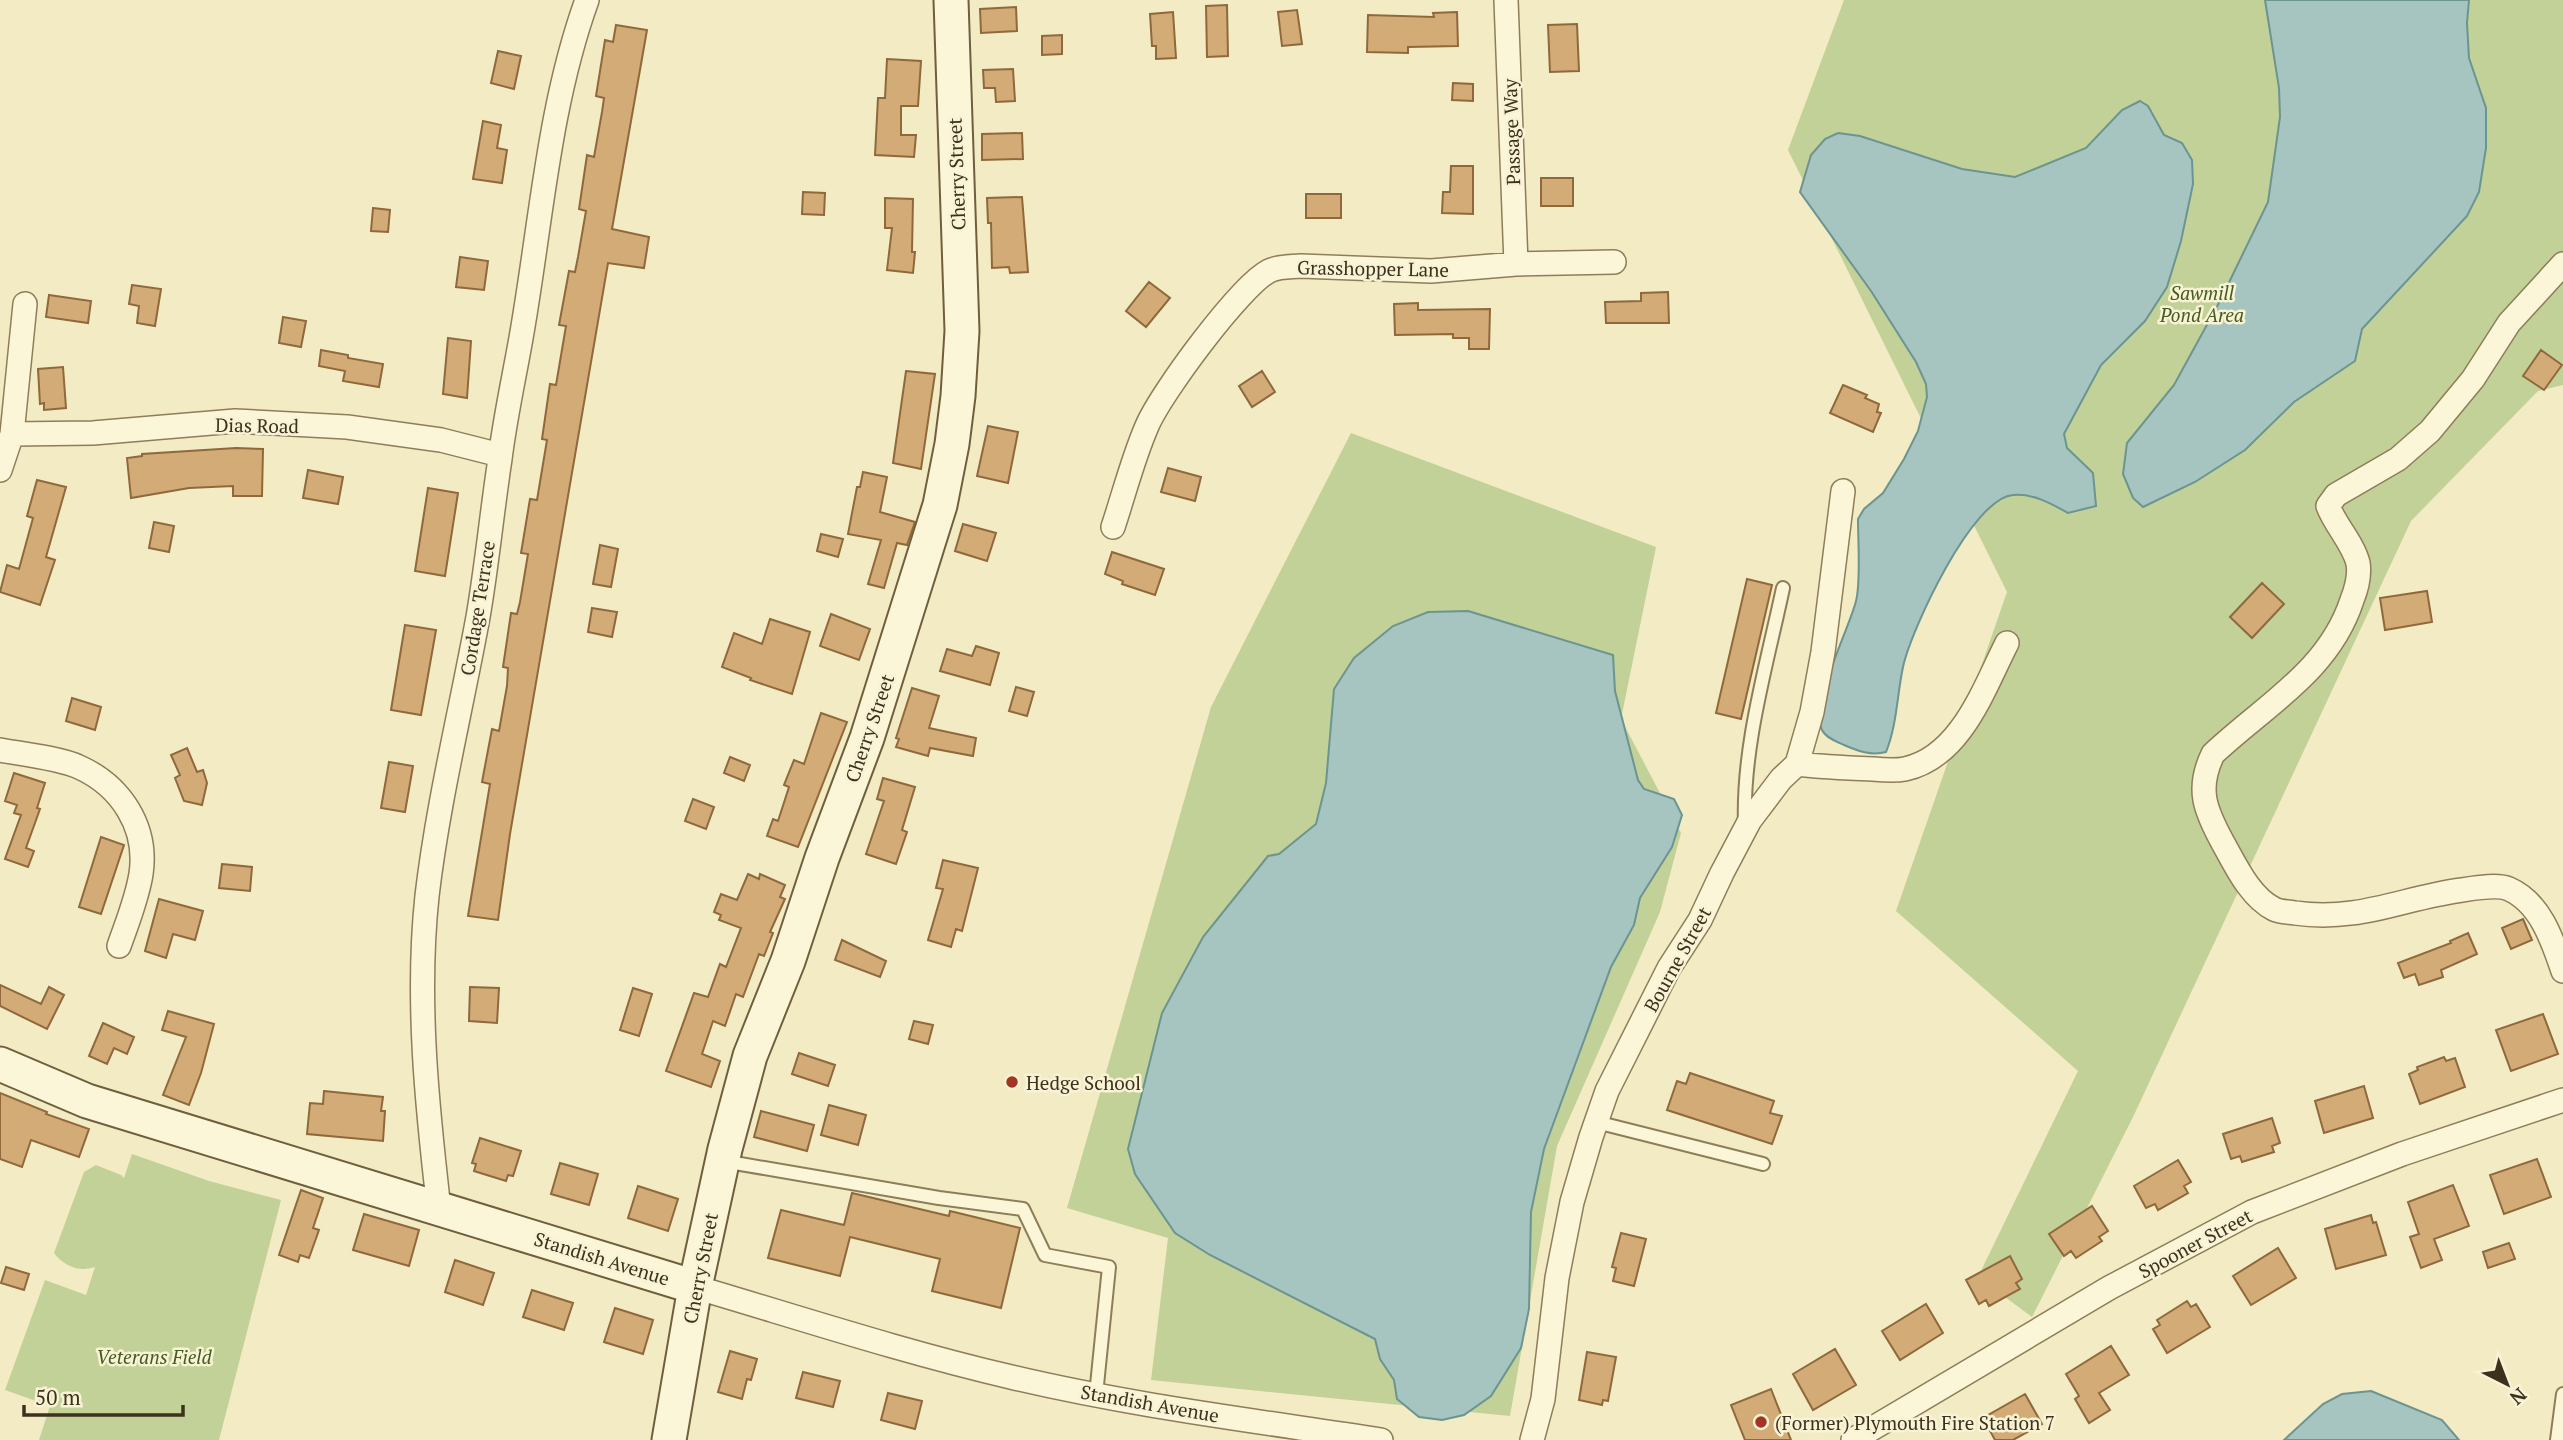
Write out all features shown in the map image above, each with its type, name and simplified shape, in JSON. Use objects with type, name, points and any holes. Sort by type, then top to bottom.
[{"type":"main road","name":"Cherry Street","points":[[669,1440],[695,1287],[750,1056],[788,961],[822,858],[867,738],[940,505],[953,444],[962,331],[951,0]]},
{"type":"main road","name":"Standish Avenue","points":[[0,1064],[87,1101],[695,1287]]},
{"type":"street","name":"Passage Way","points":[[1506,0],[1516,264]]},
{"type":"street","name":"Cordage Terrace","points":[[439,1209],[426,1066],[423,975],[427,897],[443,789],[478,616],[500,454],[529,295],[559,98],[573,37],[585,6]]},
{"type":"street","name":"Grasshopper Lane","points":[[1113,527],[1147,425],[1170,386],[1228,311],[1268,272],[1279,267],[1301,266],[1431,271],[1516,264],[1614,262]]},
{"type":"street","points":[[2563,264],[2509,323],[2473,379],[2430,432],[2398,459],[2336,495],[2328,506],[2358,564],[2357,588],[2347,615],[2337,637],[2323,657],[2213,754],[2205,771],[2202,792],[2211,821],[2252,892],[2276,910],[2334,916],[2394,906],[2449,892],[2508,888],[2525,900],[2537,914],[2552,940],[2563,971]]},
{"type":"street","points":[[0,470],[12,434],[25,304]]},
{"type":"street","name":"Dias Road","points":[[12,434],[93,433],[235,421],[347,427],[441,440],[500,454]]},
{"type":"street","name":"Bourne Street","points":[[1532,1440],[1543,1399],[1557,1278],[1572,1202],[1607,1091],[1669,968],[1700,920],[1745,829],[1781,779],[1797,764],[1812,712],[1823,652],[1843,491]]},
{"type":"street","points":[[1797,764],[1829,768],[1902,770],[1917,766],[1939,752],[1966,723],[2007,643]]},
{"type":"street","points":[[0,750],[77,766],[114,790],[136,821],[142,846],[141,874],[119,946]]},
{"type":"street","name":"Spooner Street","points":[[1853,1440],[2109,1288],[2252,1212],[2402,1154],[2563,1100]]},
{"type":"street","name":"Standish Avenue","points":[[695,1287],[903,1351],[1012,1378],[1290,1433],[1381,1440]]},
{"type":"lane","points":[[1745,829],[1747,765],[1783,588]]},
{"type":"lane","points":[[1596,1122],[1763,1164]]},
{"type":"lane","points":[[723,1161],[926,1196],[1023,1209],[1045,1255],[1110,1267],[1096,1395]]},
{"type":"lane","points":[[2557,1440],[2563,1394]]},
{"type":"green space","name":"Sawmill Pond Area","points":[[1844,0],[2563,0],[2563,385],[2538,391],[2411,521],[2133,1117],[2032,1317],[1978,1277],[2078,1071],[1896,911],[2007,592],[1788,150]]},
{"type":"green space","points":[[1351,433],[1656,547],[1621,719],[1681,833],[1660,912],[1557,1146],[1510,1416],[1151,1380],[1168,1238],[1067,1208],[1211,707]]},
{"type":"green space","name":"Veterans Field","points":[[132,1154],[209,1181],[281,1200],[219,1440],[39,1440],[50,1406],[5,1390],[45,1280],[86,1295],[95,1267],[73,1267],[54,1253],[84,1172],[96,1165],[124,1178]]},
{"type":"water","points":[[2265,0],[2469,0],[2469,58],[2486,108],[2486,148],[2479,192],[2467,216],[2362,329],[2355,361],[2294,402],[2245,450],[2195,482],[2143,507],[2133,498],[2123,474],[2127,443],[2174,385],[2220,301],[2268,202],[2280,117],[2279,88]]},
{"type":"water","points":[[2140,101],[2148,106],[2164,135],[2182,143],[2192,160],[2193,184],[2181,241],[2167,287],[2145,321],[2101,365],[2064,434],[2067,448],[2093,473],[2096,506],[2068,513],[2028,496],[2013,495],[1997,502],[1962,541],[1918,625],[1903,667],[1895,721],[1886,752],[1865,752],[1835,741],[1822,730],[1819,719],[1825,685],[1858,593],[1858,519],[1864,509],[1883,493],[1904,459],[1918,431],[1927,397],[1926,384],[1916,362],[1871,291],[1800,192],[1811,155],[1825,139],[1838,133],[1860,136],[1962,169],[2015,177],[2086,148],[2122,110]]},
{"type":"water","points":[[1468,611],[1613,655],[1615,691],[1638,780],[1644,789],[1674,799],[1682,815],[1672,847],[1640,898],[1634,925],[1611,967],[1544,1149],[1531,1212],[1529,1309],[1521,1348],[1491,1396],[1464,1415],[1442,1420],[1419,1417],[1397,1399],[1394,1380],[1380,1359],[1375,1339],[1210,1255],[1175,1233],[1135,1174],[1128,1149],[1162,1013],[1203,937],[1268,856],[1279,854],[1316,824],[1326,783],[1334,689],[1354,658],[1393,626],[1428,612]]},
{"type":"water","points":[[2371,1391],[2442,1420],[2459,1440],[2284,1440],[2323,1404],[2342,1394]]},
{"type":"building","points":[[1227,5],[1228,56],[1207,57],[1206,6]]},
{"type":"building","points":[[1016,7],[1017,31],[981,33],[980,9]]},
{"type":"building","points":[[1297,10],[1302,44],[1282,46],[1278,12]]},
{"type":"building","points":[[1173,12],[1176,58],[1156,59],[1156,46],[1152,46],[1150,14]]},
{"type":"building","points":[[1457,12],[1458,46],[1408,47],[1408,53],[1367,52],[1368,15],[1434,17],[1433,13]]},
{"type":"building","points":[[1577,24],[1579,71],[1550,72],[1548,25]]},
{"type":"building","points":[[616,25],[647,30],[612,229],[649,237],[644,268],[608,263],[510,834],[498,920],[468,916],[490,784],[482,782],[492,729],[499,731],[507,686],[508,668],[503,667],[511,613],[517,614],[520,602],[528,554],[521,553],[530,499],[537,500],[547,440],[542,439],[550,384],[556,385],[566,326],[559,325],[569,271],[575,272],[586,211],[579,209],[587,155],[594,157],[602,112],[604,98],[596,96],[605,40],[613,42]]},
{"type":"building","points":[[1062,35],[1062,54],[1042,55],[1042,36]]},
{"type":"building","points":[[498,51],[521,56],[514,89],[491,83]]},
{"type":"building","points":[[887,59],[921,61],[918,106],[901,106],[901,135],[916,135],[914,157],[875,155],[878,98],[885,98]]},
{"type":"building","points":[[1013,69],[1015,101],[996,102],[995,88],[984,88],[983,70]]},
{"type":"building","points":[[1453,83],[1473,84],[1473,101],[1452,100]]},
{"type":"building","points":[[483,121],[501,125],[497,148],[507,150],[502,183],[473,179]]},
{"type":"building","points":[[1022,133],[1023,159],[982,160],[982,134]]},
{"type":"building","points":[[1451,166],[1473,166],[1473,214],[1442,213],[1443,192],[1450,192]]},
{"type":"building","points":[[1541,178],[1573,178],[1573,206],[1541,206]]},
{"type":"building","points":[[803,192],[825,193],[824,215],[802,214]]},
{"type":"building","points":[[1306,194],[1341,194],[1341,218],[1306,218]]},
{"type":"building","points":[[1022,197],[1028,272],[1010,273],[1009,267],[992,268],[991,223],[988,223],[987,198]]},
{"type":"building","points":[[885,198],[913,199],[913,273],[887,270],[892,228],[885,228]]},
{"type":"building","points":[[373,208],[390,210],[388,232],[371,231]]},
{"type":"building","points":[[460,257],[488,261],[484,290],[456,287]]},
{"type":"building","points":[[1149,282],[1170,298],[1146,327],[1126,311]]},
{"type":"building","points":[[132,285],[161,289],[155,326],[137,323],[139,306],[129,304]]},
{"type":"building","points":[[1668,292],[1669,323],[1606,323],[1605,302],[1641,301],[1641,293]]},
{"type":"building","points":[[49,295],[91,301],[88,323],[46,317]]},
{"type":"building","points":[[1418,303],[1418,310],[1490,309],[1489,349],[1469,349],[1469,338],[1453,338],[1453,334],[1395,335],[1394,304]]},
{"type":"building","points":[[283,317],[306,321],[301,347],[279,343]]},
{"type":"building","points":[[448,338],[471,341],[467,398],[443,394]]},
{"type":"building","points":[[321,350],[383,364],[379,387],[343,381],[345,371],[319,366]]},
{"type":"building","points":[[2541,350],[2562,365],[2544,390],[2523,376]]},
{"type":"building","points":[[63,367],[66,408],[44,410],[44,403],[40,404],[38,369]]},
{"type":"building","points":[[906,371],[935,374],[921,469],[893,463]]},
{"type":"building","points":[[1262,371],[1275,392],[1252,407],[1239,386]]},
{"type":"building","points":[[1843,385],[1867,395],[1865,398],[1879,404],[1877,412],[1881,413],[1873,432],[1830,413]]},
{"type":"building","points":[[988,426],[1018,432],[1008,483],[977,476]]},
{"type":"building","points":[[236,448],[263,449],[262,496],[233,496],[233,486],[189,488],[131,498],[127,458],[142,454]]},
{"type":"building","points":[[1168,468],[1201,477],[1195,501],[1161,492]]},
{"type":"building","points":[[308,470],[343,477],[338,504],[303,498]]},
{"type":"building","points":[[863,472],[887,477],[880,512],[915,522],[907,545],[897,543],[884,588],[868,584],[881,540],[848,534],[857,487],[860,487]]},
{"type":"building","points":[[37,480],[66,487],[46,557],[55,560],[40,605],[0,592],[7,565],[19,569],[33,518],[27,516]]},
{"type":"building","points":[[428,488],[458,493],[445,576],[415,571]]},
{"type":"building","points":[[154,522],[174,526],[169,552],[149,548]]},
{"type":"building","points":[[963,524],[996,533],[987,561],[955,551]]},
{"type":"building","points":[[821,534],[843,539],[838,557],[817,551]]},
{"type":"building","points":[[600,545],[618,549],[611,587],[593,584]]},
{"type":"building","points":[[1112,552],[1164,569],[1155,595],[1122,584],[1123,581],[1105,574]]},
{"type":"building","points":[[1747,579],[1772,585],[1741,719],[1716,713]]},
{"type":"building","points":[[2262,583],[2284,604],[2252,638],[2230,617]]},
{"type":"building","points":[[2427,591],[2432,622],[2385,630],[2380,598]]},
{"type":"building","points":[[592,608],[617,612],[612,637],[588,632]]},
{"type":"building","points":[[831,614],[870,629],[859,660],[820,646]]},
{"type":"building","points":[[770,619],[810,632],[792,694],[722,667],[734,633],[762,644]]},
{"type":"building","points":[[405,625],[436,630],[421,715],[391,710]]},
{"type":"building","points":[[976,646],[999,653],[990,685],[940,671],[947,649],[972,656]]},
{"type":"building","points":[[1016,687],[1034,692],[1027,716],[1009,711]]},
{"type":"building","points":[[912,688],[939,696],[929,728],[976,738],[973,756],[930,748],[928,756],[896,747],[899,739],[896,738]]},
{"type":"building","points":[[72,698],[101,707],[95,730],[66,721]]},
{"type":"building","points":[[821,713],[847,722],[798,847],[767,836],[773,819],[778,821],[789,787],[784,785],[794,760],[804,764]]},
{"type":"building","points":[[187,748],[197,772],[203,770],[207,783],[202,805],[184,801],[175,778],[180,775],[171,755]]},
{"type":"building","points":[[730,757],[750,765],[744,781],[724,773]]},
{"type":"building","points":[[389,762],[413,766],[405,812],[381,808]]},
{"type":"building","points":[[14,773],[45,783],[37,808],[40,809],[26,848],[34,851],[28,867],[5,859],[21,815],[14,813],[17,805],[5,801]]},
{"type":"building","points":[[883,778],[915,787],[902,830],[907,832],[896,864],[866,854],[884,801],[877,799]]},
{"type":"building","points":[[693,799],[714,807],[706,829],[685,821]]},
{"type":"building","points":[[101,837],[124,845],[101,914],[79,907]]},
{"type":"building","points":[[943,860],[978,868],[962,931],[956,929],[951,947],[928,940],[943,889],[936,888]]},
{"type":"building","points":[[222,864],[252,867],[250,891],[219,888]]},
{"type":"building","points":[[748,874],[759,879],[760,874],[785,885],[780,897],[785,899],[770,932],[773,933],[764,956],[759,954],[743,997],[736,994],[725,1026],[713,1021],[702,1054],[720,1061],[711,1087],[666,1071],[694,993],[708,997],[720,964],[726,967],[741,928],[719,920],[721,915],[714,912],[721,894],[737,900]]},
{"type":"building","points":[[159,899],[203,911],[195,940],[173,934],[166,958],[145,951]]},
{"type":"building","points":[[2523,919],[2532,940],[2511,949],[2502,928]]},
{"type":"building","points":[[2468,933],[2477,954],[2441,970],[2443,977],[2419,985],[2415,974],[2404,978],[2398,963],[2451,943],[2450,941]]},
{"type":"building","points":[[842,940],[886,961],[880,977],[835,960]]},
{"type":"building","points":[[0,985],[41,1004],[49,987],[64,995],[47,1029],[0,1006]]},
{"type":"building","points":[[470,987],[499,988],[497,1023],[469,1021]]},
{"type":"building","points":[[633,988],[652,994],[639,1036],[620,1030]]},
{"type":"building","points":[[168,1011],[214,1024],[189,1105],[163,1095],[186,1037],[162,1030]]},
{"type":"building","points":[[2543,1014],[2558,1054],[2511,1071],[2496,1030]]},
{"type":"building","points":[[914,1021],[933,1025],[928,1044],[909,1039]]},
{"type":"building","points":[[103,1023],[134,1037],[127,1054],[114,1048],[107,1064],[89,1056]]},
{"type":"building","points":[[799,1053],[835,1065],[828,1086],[792,1074]]},
{"type":"building","points":[[2444,1057],[2446,1061],[2455,1058],[2465,1087],[2420,1104],[2409,1074],[2418,1070],[2417,1067]]},
{"type":"building","points":[[1690,1073],[1774,1101],[1770,1113],[1782,1116],[1772,1144],[1667,1110],[1677,1081],[1686,1084]]},
{"type":"building","points":[[2364,1086],[2373,1118],[2324,1133],[2315,1101]]},
{"type":"building","points":[[324,1091],[383,1097],[383,1141],[307,1134],[310,1103],[323,1104]]},
{"type":"building","points":[[0,1093],[47,1112],[46,1114],[89,1129],[79,1157],[31,1140],[22,1167],[0,1159]]},
{"type":"building","points":[[829,1105],[866,1115],[858,1145],[821,1135]]},
{"type":"building","points":[[761,1111],[814,1125],[807,1151],[754,1137]]},
{"type":"building","points":[[2272,1118],[2280,1143],[2272,1146],[2274,1152],[2242,1162],[2240,1156],[2231,1159],[2223,1134]]},
{"type":"building","points":[[480,1138],[521,1151],[513,1176],[508,1175],[506,1181],[474,1171],[476,1164],[472,1163]]},
{"type":"building","points":[[2537,1159],[2551,1197],[2504,1214],[2490,1175]]},
{"type":"building","points":[[2178,1160],[2191,1182],[2184,1186],[2188,1193],[2158,1210],[2155,1204],[2146,1208],[2134,1186]]},
{"type":"building","points":[[560,1163],[598,1174],[589,1205],[551,1194]]},
{"type":"building","points":[[2453,1185],[2469,1226],[2434,1239],[2442,1260],[2421,1268],[2410,1237],[2419,1234],[2408,1202]]},
{"type":"building","points":[[638,1186],[678,1199],[668,1231],[628,1218]]},
{"type":"building","points":[[301,1190],[323,1198],[313,1228],[319,1230],[309,1258],[300,1255],[298,1262],[279,1255]]},
{"type":"building","points":[[852,1193],[949,1216],[950,1211],[1020,1228],[1001,1308],[932,1291],[940,1259],[850,1237],[840,1276],[768,1258],[781,1210],[844,1225]]},
{"type":"building","points":[[2092,1206],[2108,1231],[2099,1237],[2102,1241],[2076,1258],[2071,1251],[2064,1256],[2049,1234]]},
{"type":"building","points":[[364,1214],[419,1230],[409,1266],[353,1250]]},
{"type":"building","points":[[2371,1215],[2373,1223],[2376,1222],[2386,1255],[2336,1269],[2325,1229]]},
{"type":"building","points":[[1621,1233],[1646,1239],[1634,1286],[1613,1281],[1616,1268],[1612,1267]]},
{"type":"building","points":[[2509,1243],[2515,1259],[2488,1268],[2483,1252]]},
{"type":"building","points":[[2278,1248],[2296,1278],[2251,1305],[2233,1276]]},
{"type":"building","points":[[2010,1256],[2022,1279],[2016,1283],[2020,1289],[1989,1306],[1986,1300],[1979,1304],[1966,1280]]},
{"type":"building","points":[[455,1260],[494,1273],[483,1305],[445,1292]]},
{"type":"building","points":[[6,1267],[29,1274],[24,1290],[1,1283]]},
{"type":"building","points":[[532,1290],[573,1303],[564,1330],[523,1317]]},
{"type":"building","points":[[2187,1301],[2191,1307],[2196,1304],[2210,1327],[2167,1353],[2153,1329],[2160,1325],[2157,1320]]},
{"type":"building","points":[[1926,1304],[1943,1333],[1900,1360],[1882,1331]]},
{"type":"building","points":[[615,1308],[653,1320],[643,1354],[604,1342]]},
{"type":"building","points":[[2111,1346],[2129,1375],[2099,1393],[2110,1410],[2089,1423],[2075,1399],[2079,1396],[2066,1374]]},
{"type":"building","points":[[1835,1349],[1856,1385],[1813,1410],[1793,1374]]},
{"type":"building","points":[[730,1351],[757,1359],[751,1380],[747,1379],[742,1399],[718,1392]]},
{"type":"building","points":[[1587,1352],[1616,1357],[1608,1401],[1603,1400],[1602,1405],[1579,1400]]},
{"type":"building","points":[[803,1372],[840,1381],[833,1407],[796,1398]]},
{"type":"building","name":"(Former) Plymouth Fire Station 7","points":[[1771,1389],[1791,1440],[1745,1440],[1731,1405]]},
{"type":"building","points":[[888,1393],[922,1401],[915,1429],[881,1420]]},
{"type":"building","points":[[2025,1394],[2042,1424],[2013,1440],[1995,1440],[1983,1418]]},
{"type":"place","name":"Hedge School","points":[[1012,1082]]},
{"type":"place","name":"(Former) Plymouth Fire Station 7","points":[[1761,1422]]}]
